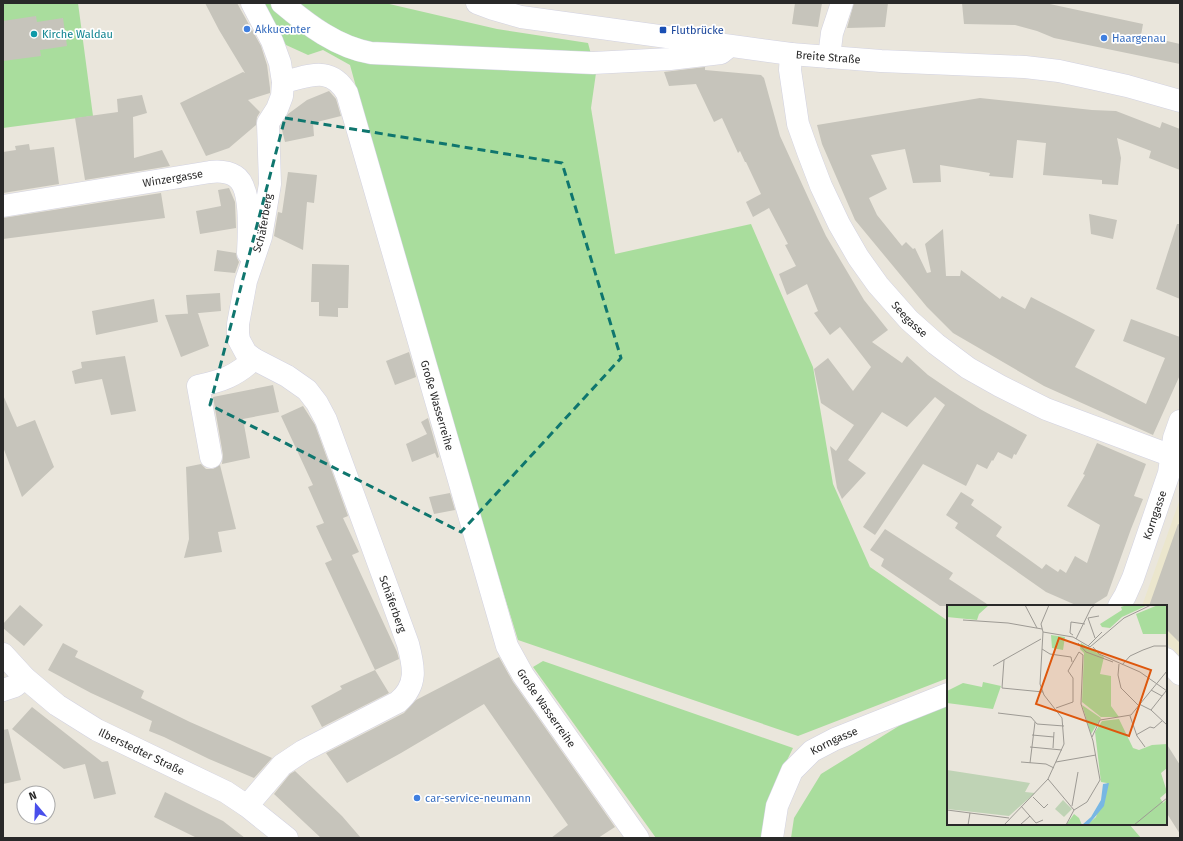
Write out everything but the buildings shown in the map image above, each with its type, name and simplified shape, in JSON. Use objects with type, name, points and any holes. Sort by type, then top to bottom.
[{"type":"street","points":[[252,3],[272,41],[280,63],[283,82]]},
{"type":"street","points":[[282,3],[292,12],[331,38],[357,50],[371,53],[593,63],[670,59],[721,53],[731,45]]},
{"type":"street","name":"Breite Straße","points":[[476,3],[493,10],[521,17],[791,54],[1026,67],[1059,71],[1128,86],[1180,101]]},
{"type":"street","points":[[829,57],[832,32],[842,3]]},
{"type":"street","name":"Seegasse","points":[[791,54],[790,70],[798,124],[821,186],[839,224],[858,257],[878,285],[909,320],[936,344],[968,368],[1046,409],[1176,439]]},
{"type":"street","name":"Große Wasserreihe","points":[[283,82],[314,75],[325,75],[333,77],[341,83],[347,93],[505,641],[523,675],[638,838]]},
{"type":"street","name":"Schäferberg","points":[[247,806],[282,766],[303,751],[398,702],[405,696],[411,686],[414,674],[408,644],[326,420],[317,403],[307,390],[287,376],[254,359],[246,353],[242,347],[238,333],[238,324],[246,280],[261,237],[270,184],[268,123],[277,109],[282,96],[283,82]]},
{"type":"street","name":"Winzergasse","points":[[3,206],[210,172],[228,172],[240,180],[246,198],[249,241],[246,280]]},
{"type":"street","points":[[212,457],[198,386],[217,383],[230,377],[241,371],[254,359]]},
{"type":"street","name":"Korngasse","points":[[1120,605],[1133,578],[1169,473],[1176,439]]},
{"type":"street","name":"Ilberstedter Straße","points":[[3,654],[25,678],[57,705],[97,730],[226,792],[247,806],[287,838]]},
{"type":"street","points":[[1167,660],[1180,674]]},
{"type":"street","points":[[3,690],[15,686],[25,678]]},
{"type":"street","name":"Korngasse","points":[[772,838],[777,806],[792,771],[812,751],[835,739],[947,694]]},
{"type":"highlighted area","points":[[285,118],[562,163],[621,358],[461,532],[210,405]]},
{"type":"shaded area","points":[[1180,499],[1180,657],[1167,643],[1167,605],[1142,605]]},
{"type":"green space","points":[[3,3],[78,3],[93,116],[3,128]]},
{"type":"green space","points":[[262,3],[385,3],[497,29],[588,43],[596,73],[591,108],[615,254],[751,224],[813,367],[833,484],[870,567],[947,620],[947,678],[798,736],[518,640],[425,338],[350,65],[323,50],[308,55],[286,45]]},
{"type":"green space","points":[[543,661],[793,748],[775,785],[763,838],[656,838],[533,667]]},
{"type":"green space","points":[[947,704],[947,825],[1130,825],[1141,838],[791,838],[794,818],[821,774],[907,721]]},
{"type":"place","name":"Akkucenter","points":[[247,29]]},
{"type":"place","name":"Flutbrücke","points":[[663,30]]},
{"type":"place","name":"Kirche Waldau","points":[[34,34]]},
{"type":"place","name":"Haargenau","points":[[1104,38]]},
{"type":"place","name":"car-service-neumann","points":[[417,798]]}]
